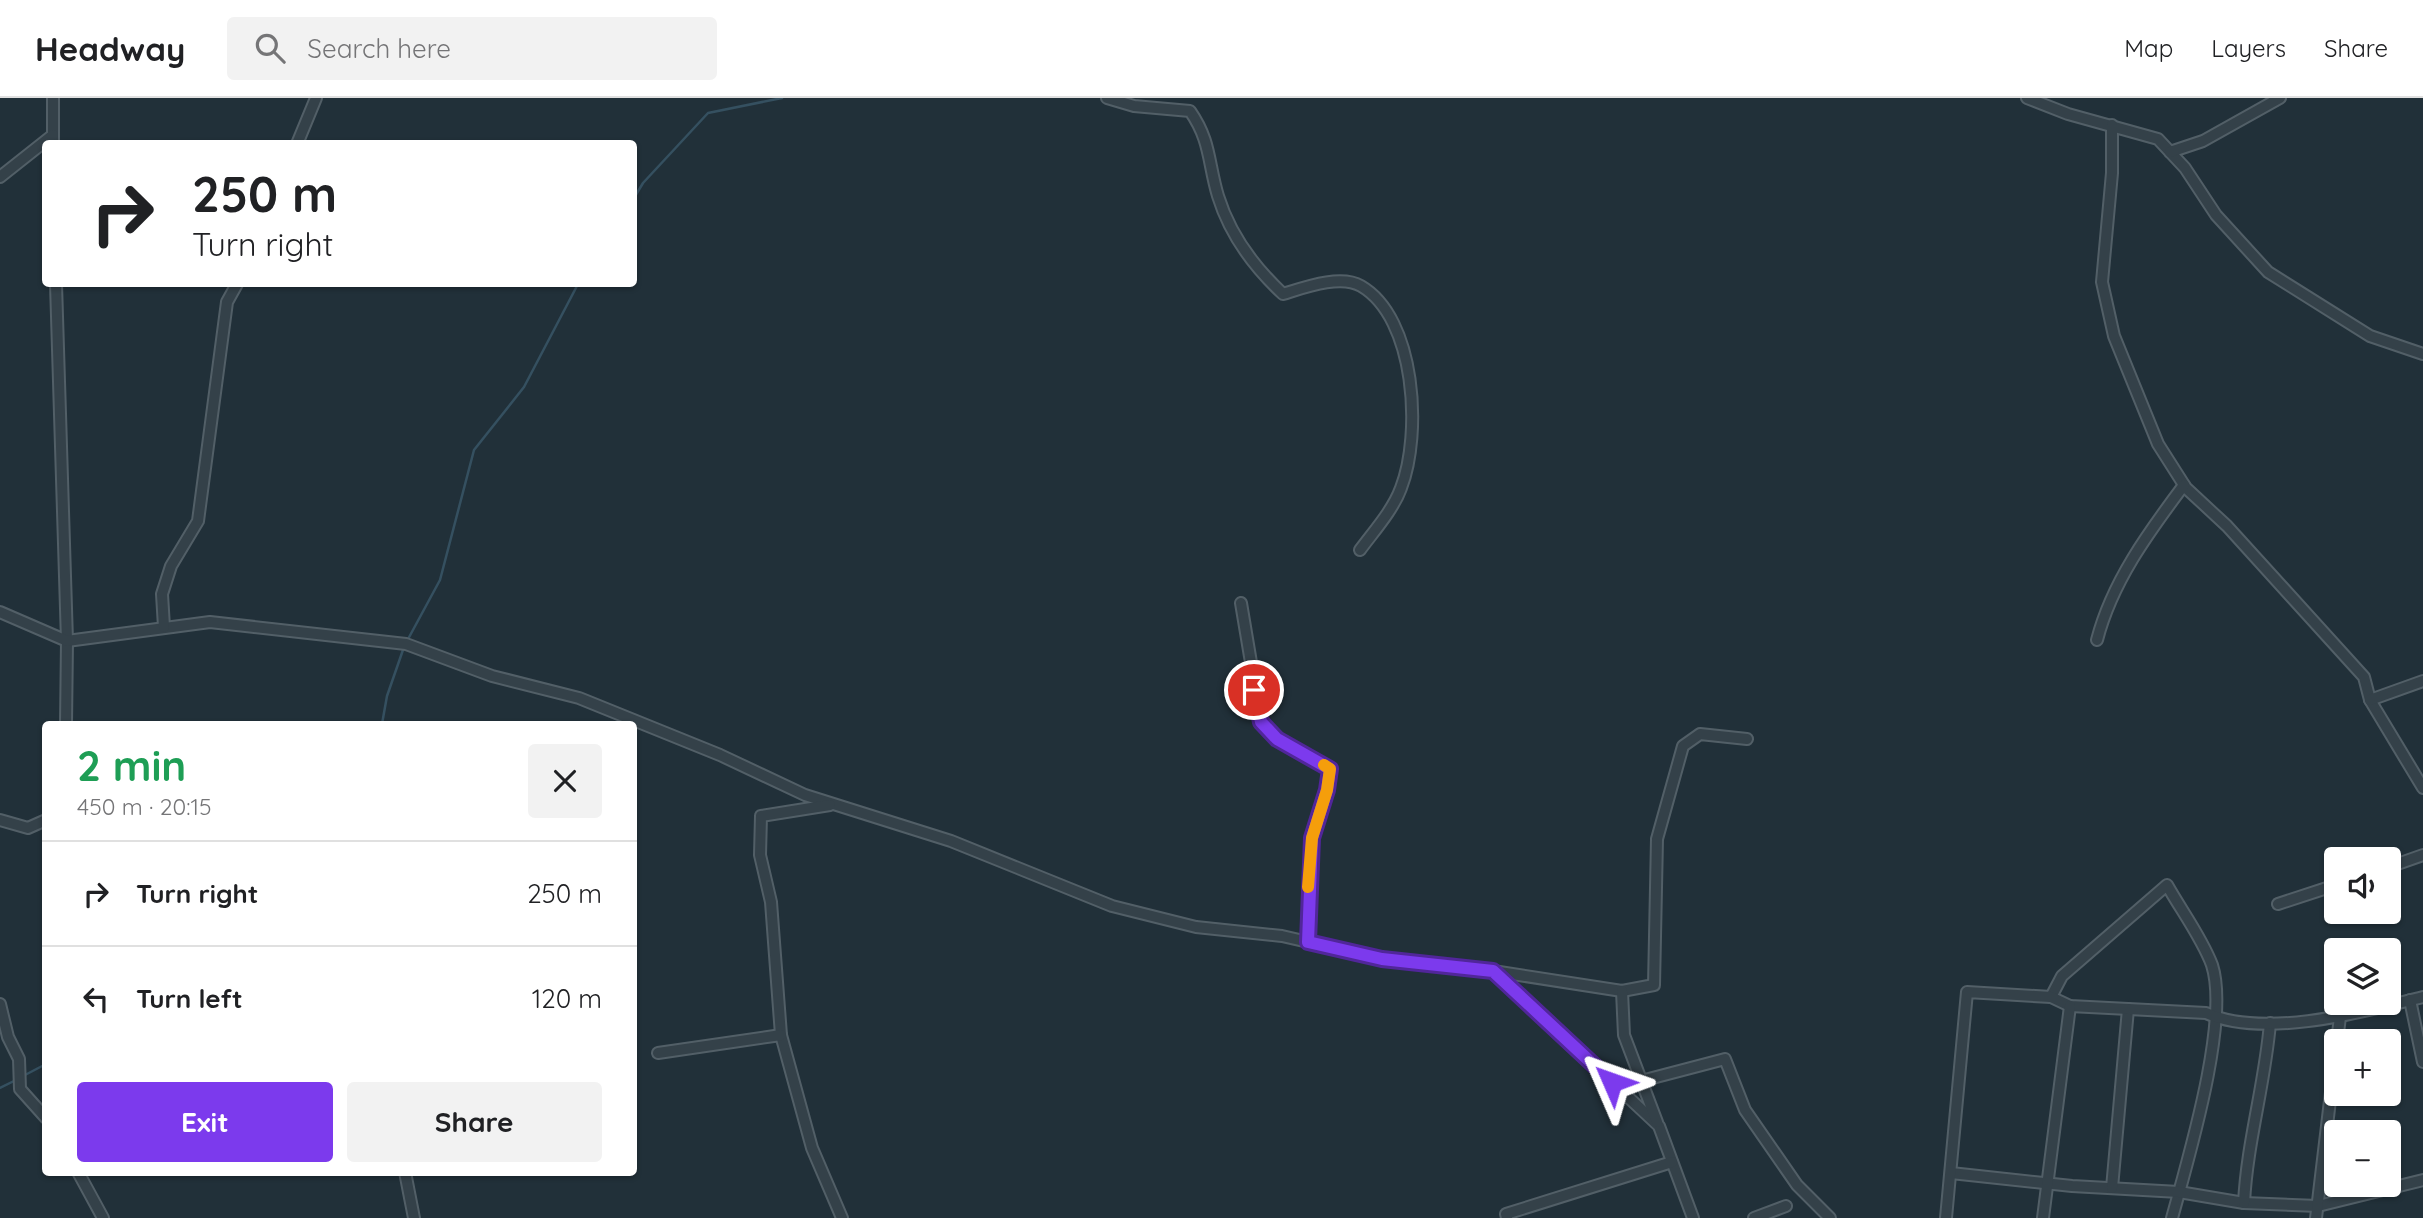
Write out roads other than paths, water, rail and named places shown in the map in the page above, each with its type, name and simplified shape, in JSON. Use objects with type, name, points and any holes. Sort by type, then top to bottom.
[{"type":"street","points":[[53,98],[53,139]]},
{"type":"street","points":[[299,140],[316,98]]},
{"type":"street","points":[[1107,98],[1134,106],[1190,111],[1205,132],[1219,199],[1240,244],[1261,274],[1283,294],[1339,282],[1359,285],[1382,304],[1398,333],[1406,358],[1412,398],[1410,444],[1401,488],[1360,550]]},
{"type":"street","points":[[2027,98],[2067,114],[2158,139],[2185,169],[2216,215],[2268,272],[2370,336],[2423,354]]},
{"type":"street","points":[[2171,152],[2203,141],[2280,98]]},
{"type":"street","points":[[2112,125],[2112,173],[2102,282],[2114,336],[2137,397],[2163,454],[2184,485],[2268,569],[2364,677],[2371,700],[2423,788]]},
{"type":"street","points":[[0,177],[42,147]]},
{"type":"street","points":[[56,287],[67,640],[66,721]]},
{"type":"street","points":[[164,626],[162,594],[171,566],[198,521],[228,302],[236,287]]},
{"type":"street","points":[[2097,640],[2104,613],[2142,541],[2184,485]]},
{"type":"street","points":[[1241,603],[1261,722],[1277,739],[1330,769],[1327,790],[1312,838],[1308,942]]},
{"type":"street","points":[[0,612],[67,640],[210,622],[406,644],[492,676],[579,698],[636,721]]},
{"type":"street","points":[[2371,700],[2423,681]]},
{"type":"street","points":[[637,721],[720,755],[805,795],[951,841],[1112,906],[1196,927],[1308,942],[1382,959],[1493,971],[1622,991],[1654,985],[1657,839],[1683,747],[1700,734],[1721,734],[1747,739]]},
{"type":"street","points":[[833,804],[761,816],[760,855],[771,902],[781,1034],[812,1148],[842,1218]]},
{"type":"street","points":[[0,820],[28,828],[42,822]]},
{"type":"street","points":[[2401,863],[2423,855]]},
{"type":"street","points":[[2051,996],[2062,976],[2166,885],[2211,965],[2217,1018],[2199,1113],[2172,1218]]},
{"type":"street","points":[[2278,905],[2324,889]]},
{"type":"street","points":[[1493,971],[1659,1126]]},
{"type":"street","points":[[1622,991],[1624,1035],[1693,1218]]},
{"type":"street","points":[[1945,1218],[1967,992],[2051,996],[2070,1006],[2206,1013],[2217,1018],[2270,1023],[2340,1017],[2423,997]]},
{"type":"street","points":[[2410,1000],[2423,1062]]},
{"type":"street","points":[[0,1004],[8,1037],[19,1059],[20,1088],[42,1113]]},
{"type":"street","points":[[2043,1218],[2070,1006]]},
{"type":"street","points":[[2112,1188],[2127,1009]]},
{"type":"street","points":[[2338,1029],[2340,1017]]},
{"type":"street","points":[[2244,1203],[2245,1178],[2266,1066],[2270,1023]]},
{"type":"street","points":[[658,1053],[781,1034]]},
{"type":"street","points":[[1641,1080],[1725,1059],[1745,1110],[1797,1185],[1830,1218]]},
{"type":"street","points":[[2317,1212],[2329,1106]]},
{"type":"street","points":[[1502,1217],[1672,1163]]},
{"type":"street","points":[[1951,1173],[2048,1184],[2179,1192],[2317,1212],[2423,1180]]},
{"type":"street","points":[[80,1176],[103,1218]]},
{"type":"street","points":[[406,1176],[414,1218]]},
{"type":"street","points":[[1755,1218],[1786,1206]]},
{"type":"waterway","points":[[637,193],[643,183],[708,113],[782,98]]},
{"type":"waterway","points":[[407,641],[440,580],[474,450],[524,387],[576,287]]},
{"type":"waterway","points":[[383,721],[387,696],[404,647]]},
{"type":"waterway","points":[[25,1075],[42,1066]]},
{"type":"waterway","points":[[0,1088],[16,1080]]}]
